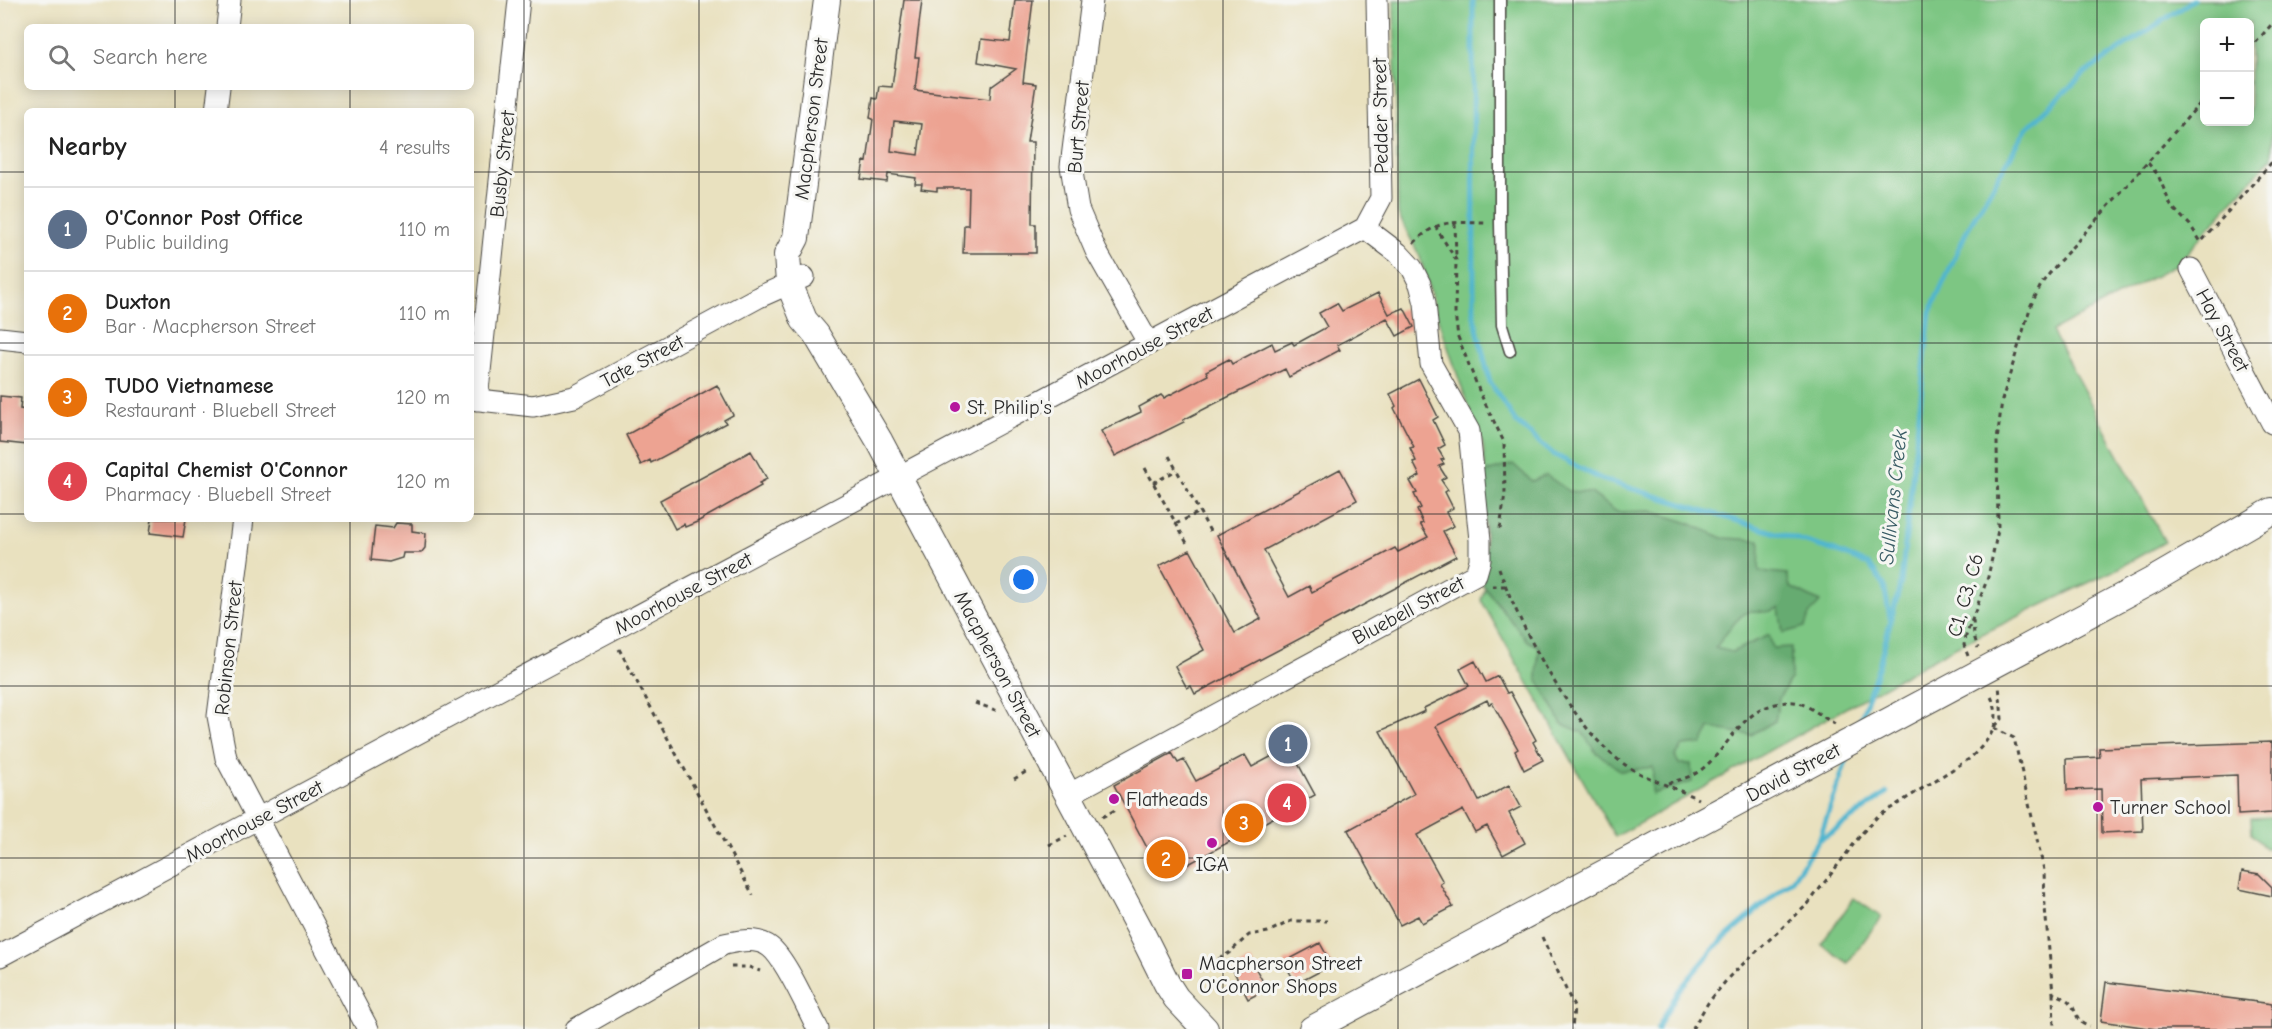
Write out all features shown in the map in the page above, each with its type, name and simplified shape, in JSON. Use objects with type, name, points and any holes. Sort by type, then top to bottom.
[{"type":"street","points":[[227,24],[230,0]]},
{"type":"street","name":"Busby Street","points":[[474,400],[519,0]]},
{"type":"street","name":"Macpherson Street","points":[[827,0],[796,238],[804,254],[797,280],[816,318],[816,334],[880,442],[1167,984],[1176,998],[1205,1029]]},
{"type":"street","name":"Burt Street","points":[[1092,0],[1071,166],[1078,208],[1096,250],[1149,344]]},
{"type":"street","name":"Pedder Street","points":[[1365,228],[1382,198],[1377,0]]},
{"type":"street","points":[[216,108],[219,90]]},
{"type":"street","name":"Moorhouse Street","points":[[0,956],[1365,228]]},
{"type":"street","name":"Bluebell Street","points":[[1068,795],[1476,574],[1480,560],[1480,540],[1469,431],[1431,364],[1425,303],[1420,284],[1412,268],[1398,253],[1365,228]]},
{"type":"street","name":"Hay Street","points":[[2191,269],[2272,423]]},
{"type":"street","name":"Tate Street","points":[[474,400],[533,406],[574,398],[797,280]]},
{"type":"street","points":[[0,338],[24,341]]},
{"type":"street","name":"David Street","points":[[1312,1029],[1841,737],[1909,710],[2153,580],[2272,511]]},
{"type":"street","name":"Robinson Street","points":[[243,522],[218,716],[226,758],[368,1029]]},
{"type":"street","points":[[576,1029],[724,944],[744,940],[770,947],[783,963],[818,1029]]},
{"type":"street","name":"Macpherson Street","points":[[1176,998],[1185,1029]]},
{"type":"lane","points":[[1500,0],[1495,223],[1502,325],[1510,351]]},
{"type":"path","points":[[2254,44],[2272,24]]},
{"type":"path","name":"C1, C3, C6","points":[[1994,728],[1996,705],[1986,669],[1964,645],[1988,577],[1998,530],[1997,441],[2002,400],[2031,305],[2042,283],[2057,264],[2200,105]]},
{"type":"path","points":[[2148,163],[2158,175],[2171,206],[2190,225],[2201,242],[2272,162]]},
{"type":"path","points":[[1457,223],[1455,313],[1458,337],[1480,393],[1504,442],[1504,506],[1496,549],[1480,540]]},
{"type":"path","points":[[1409,248],[1427,230],[1435,226],[1457,223],[1495,223]]},
{"type":"path","points":[[1435,226],[1456,260]]},
{"type":"path","points":[[1168,456],[1210,533]]},
{"type":"path","points":[[1145,468],[1188,545]]},
{"type":"path","points":[[1153,483],[1177,470]]},
{"type":"path","points":[[1176,524],[1199,512]]},
{"type":"path","points":[[1498,566],[1505,586],[1566,701],[1605,749],[1625,765],[1702,801]]},
{"type":"path","points":[[1692,1029],[1708,1003],[1730,976],[1808,904],[1877,817],[1969,759],[1980,749],[2002,719],[2000,690],[1986,669],[1974,636],[1973,615]]},
{"type":"path","points":[[611,631],[627,667],[753,895]]},
{"type":"path","points":[[1666,783],[1698,773],[1752,714],[1772,704],[1787,702],[1801,704],[1841,737]]},
{"type":"path","points":[[1994,728],[2014,738],[2044,870],[2054,1029]]},
{"type":"path","points":[[1101,817],[1117,809]]},
{"type":"path","points":[[1049,845],[1071,833]]},
{"type":"path","points":[[1203,968],[1229,953],[1249,935],[1268,932],[1291,921],[1327,921]]},
{"type":"path","points":[[1542,937],[1574,1007],[1572,1029]]},
{"type":"path","points":[[731,968],[749,967],[760,971]]},
{"type":"path","points":[[2053,993],[2069,1000],[2079,1021],[2083,1025],[2090,1026]]},
{"type":"green space","points":[[1394,0],[2272,0],[2272,157],[2176,265],[2052,331],[2165,542],[2113,571],[1953,648],[1615,837],[1481,600],[1491,570],[1492,538],[1483,445],[1437,315],[1420,257],[1398,214]]},
{"type":"green space","points":[[1513,464],[1532,481],[1546,475],[1569,491],[1591,493],[1617,512],[1651,511],[1686,522],[1723,538],[1760,540],[1759,571],[1787,574],[1790,587],[1820,602],[1809,615],[1805,627],[1783,633],[1779,608],[1766,612],[1746,613],[1736,621],[1715,648],[1732,652],[1769,635],[1773,648],[1791,647],[1791,678],[1779,698],[1775,721],[1751,735],[1710,728],[1702,744],[1683,746],[1675,756],[1679,764],[1691,764],[1692,782],[1652,794],[1653,767],[1621,771],[1595,751],[1582,732],[1562,724],[1537,678],[1539,646],[1527,641],[1482,584],[1486,566],[1483,473]]},
{"type":"green space","points":[[2272,817],[2272,848],[2265,848],[2252,834],[2251,818]]},
{"type":"green space","points":[[1854,898],[1881,917],[1848,963],[1821,944]]},
{"type":"building","points":[[904,0],[922,0],[915,57],[919,57],[915,90],[990,99],[991,87],[1016,69],[978,62],[981,39],[1010,42],[1015,0],[1033,0],[1023,82],[1036,84],[1027,142],[1033,142],[1032,224],[1036,224],[1036,253],[963,253],[964,225],[968,225],[969,188],[937,188],[937,191],[921,189],[922,184],[915,184],[916,178],[888,174],[887,182],[861,179],[864,161],[867,162],[873,119],[870,118],[873,98],[877,99],[879,86],[892,87]],"holes":[[[894,121],[922,124],[918,155],[891,151]]]},
{"type":"building","points":[[1378,293],[1389,314],[1404,308],[1414,327],[1397,336],[1387,318],[1337,345],[1340,350],[1289,377],[1285,369],[1115,456],[1101,431],[1141,412],[1139,407],[1161,395],[1164,398],[1208,375],[1206,371],[1229,359],[1232,364],[1272,343],[1275,350],[1292,342],[1294,345],[1327,327],[1319,313],[1337,303],[1342,311]]},
{"type":"building","points":[[1419,379],[1438,417],[1433,420],[1445,445],[1438,449],[1444,459],[1441,460],[1444,464],[1439,466],[1446,477],[1441,480],[1448,490],[1445,492],[1453,508],[1446,512],[1454,526],[1443,531],[1456,556],[1195,694],[1191,686],[1187,688],[1175,666],[1204,650],[1159,566],[1190,550],[1235,633],[1261,619],[1217,535],[1340,469],[1357,500],[1264,550],[1289,597],[1309,586],[1312,592],[1395,548],[1398,552],[1428,537],[1420,524],[1423,523],[1417,510],[1421,508],[1414,494],[1417,493],[1410,481],[1420,476],[1413,462],[1416,461],[1410,448],[1414,447],[1394,408],[1396,406],[1390,394]]},
{"type":"building","points":[[717,385],[733,415],[724,420],[726,423],[651,463],[650,460],[641,465],[626,435]]},
{"type":"building","points":[[0,396],[21,398],[20,409],[24,410],[24,445],[0,442]]},
{"type":"building","points":[[751,451],[767,479],[759,483],[761,486],[697,522],[685,527],[684,524],[675,529],[660,500]]},
{"type":"building","points":[[152,522],[186,522],[183,537],[150,533]]},
{"type":"building","points":[[396,523],[412,524],[412,531],[426,533],[425,548],[421,553],[403,553],[402,558],[389,562],[371,560],[375,526],[393,528]]},
{"type":"building","points":[[1475,661],[1486,682],[1498,676],[1507,693],[1510,692],[1536,740],[1533,742],[1543,760],[1524,770],[1515,751],[1518,749],[1492,703],[1489,704],[1487,700],[1436,726],[1479,801],[1509,785],[1521,807],[1509,813],[1525,843],[1503,855],[1487,826],[1475,832],[1463,810],[1417,835],[1443,882],[1440,884],[1453,907],[1422,923],[1418,916],[1400,925],[1348,830],[1414,794],[1380,731],[1425,711],[1424,708],[1469,686],[1460,669]]},
{"type":"building","points":[[2272,742],[2272,813],[2238,815],[2237,775],[2141,779],[2143,831],[2102,833],[2101,789],[2067,790],[2066,759],[2100,757],[2099,748]]},
{"type":"building","points":[[1289,747],[1315,795],[1163,878],[1114,785],[1172,753],[1178,763],[1184,760],[1196,781],[1245,755],[1252,767]]},
{"type":"building","points":[[2242,871],[2259,874],[2272,887],[2272,896],[2239,889]]},
{"type":"building","points":[[1320,943],[1332,965],[1296,984],[1284,962]]},
{"type":"building","points":[[1251,960],[1267,989],[1248,999],[1233,970]]},
{"type":"building","points":[[2106,982],[2272,1004],[2272,1029],[2156,1029],[2101,1021]]},
{"type":"waterway","points":[[1473,0],[1474,316],[1490,382],[1516,422],[1553,454],[1601,479],[1835,551],[1869,565],[1884,585],[1890,618]]},
{"type":"waterway","name":"Sullivans Creek","points":[[1858,727],[1879,665],[1901,582],[1930,312],[1968,228],[2027,128],[2085,73],[2193,0]]},
{"type":"waterway","name":"Sullivans Creek","points":[[1657,1029],[1679,990],[1719,943],[1792,880],[1819,840],[1849,753]]},
{"type":"waterway","points":[[1819,840],[1887,793]]},
{"type":"place","name":"St. Philip's","points":[[955,407]]},
{"type":"place","name":"O'Connor Post Office","points":[[1288,744]]},
{"type":"place","name":"Flatheads","points":[[1114,799]]},
{"type":"place","name":"Capital Chemist O'Connor","points":[[1287,803]]},
{"type":"place","name":"Turner School","points":[[2098,807]]},
{"type":"place","name":"TUDO Vietnamese","points":[[1244,823]]},
{"type":"place","name":"IGA","points":[[1212,843]]},
{"type":"place","name":"Duxton","points":[[1166,859]]},
{"type":"place","name":"Macpherson Street O'Connor Shops","points":[[1187,974]]}]
